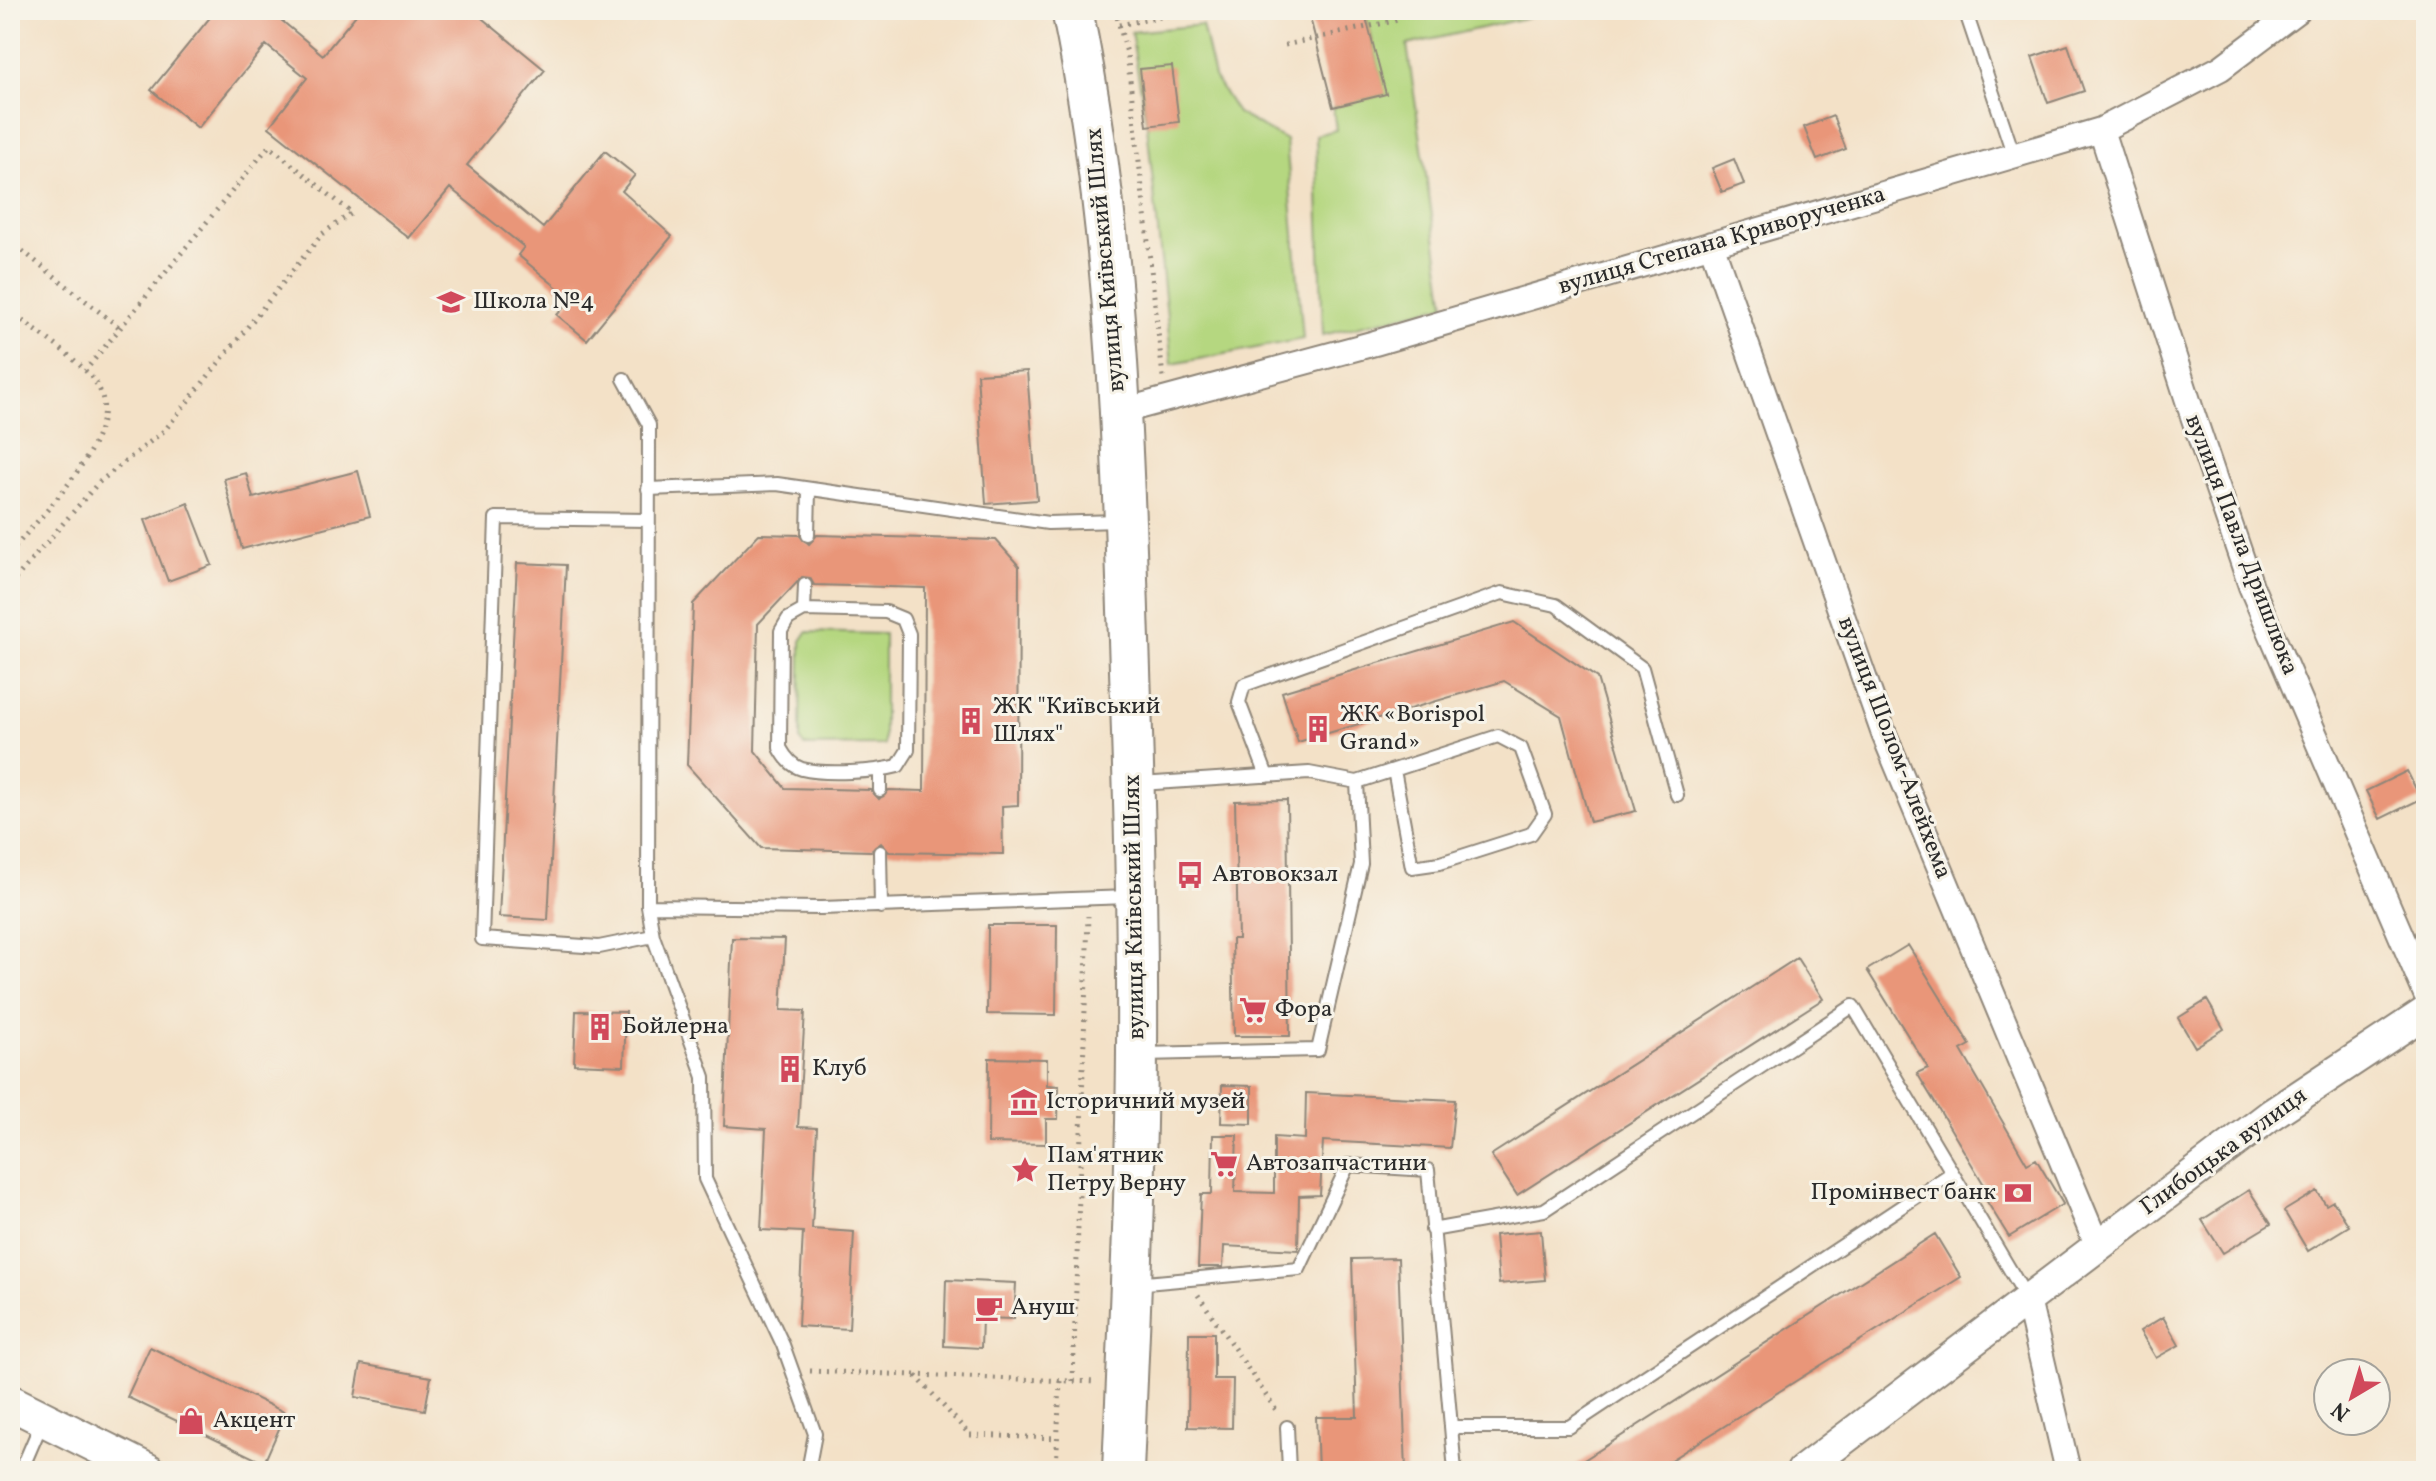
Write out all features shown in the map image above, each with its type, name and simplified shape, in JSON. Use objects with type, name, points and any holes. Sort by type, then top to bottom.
[{"type":"highway","name":"вулиця Київський Шлях","points":[[1072,10],[1093,110],[1126,521],[1137,896],[1137,1054],[1123,1471]]},
{"type":"main road","points":[[10,1402],[148,1471]]},
{"type":"street","name":"вулиця Степана Криворученка","points":[[1119,412],[1375,343],[2101,130],[2221,68],[2298,10]]},
{"type":"street","name":"вулиця Павла Дришлюка","points":[[2101,130],[2251,586],[2426,994]]},
{"type":"street","name":"вулиця Шолом-Алейхема","points":[[1711,244],[1884,734],[2097,1245]]},
{"type":"street","name":"Глибоцька вулиця","points":[[1802,1471],[2272,1114],[2426,1012]]},
{"type":"street","points":[[2028,1300],[2068,1471]]},
{"type":"lane","points":[[1965,10],[2014,156]]},
{"type":"lane","points":[[624,379],[649,425],[648,906],[653,936],[704,1077],[705,1179],[792,1370],[815,1434],[808,1471]]},
{"type":"lane","points":[[648,489],[777,484],[1048,523],[1126,521]]},
{"type":"lane","points":[[808,535],[809,489]]},
{"type":"lane","points":[[648,520],[496,518],[482,939],[599,947],[653,936]]},
{"type":"lane","points":[[804,610],[805,585]]},
{"type":"lane","points":[[1267,776],[1239,702],[1244,685],[1502,593],[1556,605],[1642,668],[1677,795]]},
{"type":"lane","points":[[804,610],[886,612],[903,619],[909,634],[908,750],[898,766],[880,771],[802,769],[788,761],[780,748],[781,631],[788,619],[804,610]]},
{"type":"lane","points":[[1134,785],[1309,773],[1357,782],[1498,736],[1521,748],[1545,814],[1531,834],[1440,863],[1412,867],[1394,770]]},
{"type":"lane","points":[[880,771],[880,790]]},
{"type":"lane","points":[[1137,1054],[1318,1050],[1361,864],[1357,782]]},
{"type":"lane","points":[[880,852],[881,907]]},
{"type":"lane","points":[[648,906],[881,907],[1137,896]]},
{"type":"lane","points":[[1432,1230],[1544,1210],[1853,1006],[2028,1300]]},
{"type":"lane","points":[[1131,1284],[1299,1269],[1348,1165],[1428,1170],[1455,1471]]},
{"type":"lane","points":[[1451,1427],[1569,1427],[1952,1173]]},
{"type":"lane","points":[[21,1471],[43,1419]]},
{"type":"lane","points":[[1287,1427],[1289,1471]]},
{"type":"path","points":[[1115,10],[1127,53],[1142,167],[1165,399]]},
{"type":"path","points":[[1119,25],[1196,10]]},
{"type":"path","points":[[1285,45],[1398,20]]},
{"type":"path","points":[[10,585],[98,483],[165,430],[322,234],[352,213],[269,146],[85,371]]},
{"type":"path","points":[[10,241],[120,328]]},
{"type":"path","points":[[10,311],[85,371],[101,392],[105,418],[93,448],[10,553]]},
{"type":"path","points":[[1073,1381],[1089,899]]},
{"type":"path","points":[[1063,1101],[1082,1104]]},
{"type":"path","points":[[1187,1279],[1287,1427]]},
{"type":"path","points":[[792,1370],[1097,1382]]},
{"type":"path","points":[[915,1375],[970,1435],[1057,1438]]},
{"type":"path","points":[[1056,1471],[1060,1381]]},
{"type":"green space","points":[[1382,10],[1560,10],[1407,45],[1445,305],[1323,335],[1316,135],[1336,130],[1333,107],[1385,94],[1366,14]]},
{"type":"green space","points":[[1202,25],[1214,77],[1237,113],[1286,140],[1303,339],[1172,364],[1147,126],[1131,32]]},
{"type":"green space","points":[[807,632],[884,634],[884,745],[804,746],[800,741],[801,641]]},
{"type":"building","points":[[216,10],[269,10],[323,55],[360,10],[472,10],[545,70],[467,165],[543,228],[605,151],[635,175],[622,191],[672,236],[587,340],[557,315],[571,299],[518,255],[524,247],[450,188],[409,238],[269,127],[307,78],[266,45],[198,128],[151,90]]},
{"type":"building","points":[[1308,10],[1364,10],[1386,94],[1333,107]]},
{"type":"building","points":[[2068,45],[2084,91],[2048,103],[2032,57]]},
{"type":"building","points":[[1172,66],[1179,122],[1147,126],[1140,69]]},
{"type":"building","points":[[1833,116],[1846,149],[1817,160],[1804,127]]},
{"type":"building","points":[[1734,159],[1744,184],[1722,192],[1712,168]]},
{"type":"building","points":[[1027,371],[1037,500],[986,504],[977,374]]},
{"type":"building","points":[[358,471],[370,516],[242,549],[224,479],[246,473],[253,498]]},
{"type":"building","points":[[188,503],[212,565],[168,581],[145,520]]},
{"type":"building","name":"ЖК \"Київський Шлях\"","points":[[759,534],[799,535],[809,544],[817,535],[996,540],[1019,566],[1018,805],[1002,806],[1003,854],[889,852],[881,843],[871,851],[761,848],[687,765],[693,604]],"holes":[[[802,577],[810,578],[814,585],[925,588],[924,791],[889,790],[879,799],[871,790],[785,788],[755,751],[758,624]]]},
{"type":"building","points":[[517,563],[566,565],[548,920],[499,917]]},
{"type":"building","name":"ЖК «Borispol Grand»","points":[[1514,622],[1597,678],[1636,811],[1590,822],[1561,716],[1504,681],[1298,742],[1282,692]]},
{"type":"building","points":[[2407,771],[2421,799],[2380,819],[2366,791]]},
{"type":"building","points":[[1287,800],[1290,1036],[1234,1036],[1232,939],[1238,939],[1235,801]]},
{"type":"building","points":[[988,925],[1057,925],[1056,1015],[987,1014]]},
{"type":"building","points":[[732,938],[785,939],[781,1010],[805,1011],[798,1127],[817,1128],[812,1229],[854,1232],[849,1329],[798,1326],[803,1232],[761,1230],[766,1129],[724,1126]]},
{"type":"building","points":[[1908,945],[1970,1045],[1961,1050],[2027,1164],[2036,1159],[2063,1204],[2009,1237],[1981,1192],[1986,1188],[1917,1073],[1928,1068],[1867,970]]},
{"type":"building","points":[[1797,958],[1823,999],[1517,1195],[1491,1155]]},
{"type":"building","points":[[2207,1000],[2224,1029],[2195,1047],[2178,1018]]},
{"type":"building","name":"Бойлерна","points":[[576,1011],[626,1012],[624,1066],[574,1064]]},
{"type":"building","name":"Історичний музей","points":[[989,1058],[1047,1059],[1047,1085],[1059,1086],[1058,1119],[1046,1119],[1046,1144],[988,1143]]},
{"type":"building","points":[[1222,1085],[1252,1086],[1252,1124],[1221,1123]]},
{"type":"building","points":[[1306,1093],[1455,1100],[1450,1148],[1323,1141],[1320,1195],[1299,1196],[1298,1250],[1224,1246],[1223,1267],[1198,1267],[1201,1194],[1212,1194],[1213,1135],[1237,1135],[1235,1192],[1274,1193],[1274,1137],[1305,1139]]},
{"type":"building","points":[[2249,1190],[2271,1224],[2223,1253],[2202,1220]]},
{"type":"building","points":[[2317,1191],[2326,1205],[2333,1201],[2349,1226],[2308,1251],[2284,1211]]},
{"type":"building","points":[[1541,1231],[1545,1280],[1499,1284],[1495,1235]]},
{"type":"building","points":[[1935,1234],[1961,1277],[1653,1471],[1567,1471]]},
{"type":"building","points":[[1398,1258],[1406,1471],[1318,1471],[1316,1417],[1357,1417],[1352,1259]]},
{"type":"building","points":[[946,1280],[1016,1283],[1014,1319],[982,1318],[981,1348],[944,1346]]},
{"type":"building","points":[[2163,1317],[2179,1345],[2156,1358],[2140,1331]]},
{"type":"building","points":[[1189,1333],[1214,1333],[1214,1379],[1233,1379],[1232,1428],[1188,1427]]},
{"type":"building","points":[[150,1347],[286,1413],[264,1463],[127,1397]]},
{"type":"building","points":[[361,1364],[431,1377],[425,1410],[355,1397]]},
{"type":"place","name":"Школа №4","points":[[451,302]]},
{"type":"place","name":"ЖК \"Київський Шлях\"","points":[[971,721]]},
{"type":"place","name":"ЖК «Borispol Grand»","points":[[1318,729]]},
{"type":"place","name":"Автовокзал","points":[[1190,875]]},
{"type":"place","name":"Фора","points":[[1253,1010]]},
{"type":"place","name":"Бойлерна","points":[[600,1027]]},
{"type":"place","name":"Клуб","points":[[790,1069]]},
{"type":"place","name":"Історичний музей","points":[[1024,1102]]},
{"type":"place","name":"Автозапчастини","points":[[1224,1164]]},
{"type":"place","name":"Пам'ятник Петру Верну","points":[[1025,1170]]},
{"type":"place","name":"Промінвест банк","points":[[2018,1193]]},
{"type":"place","name":"Ануш","points":[[989,1308]]},
{"type":"place","name":"Акцент","points":[[191,1421]]}]
